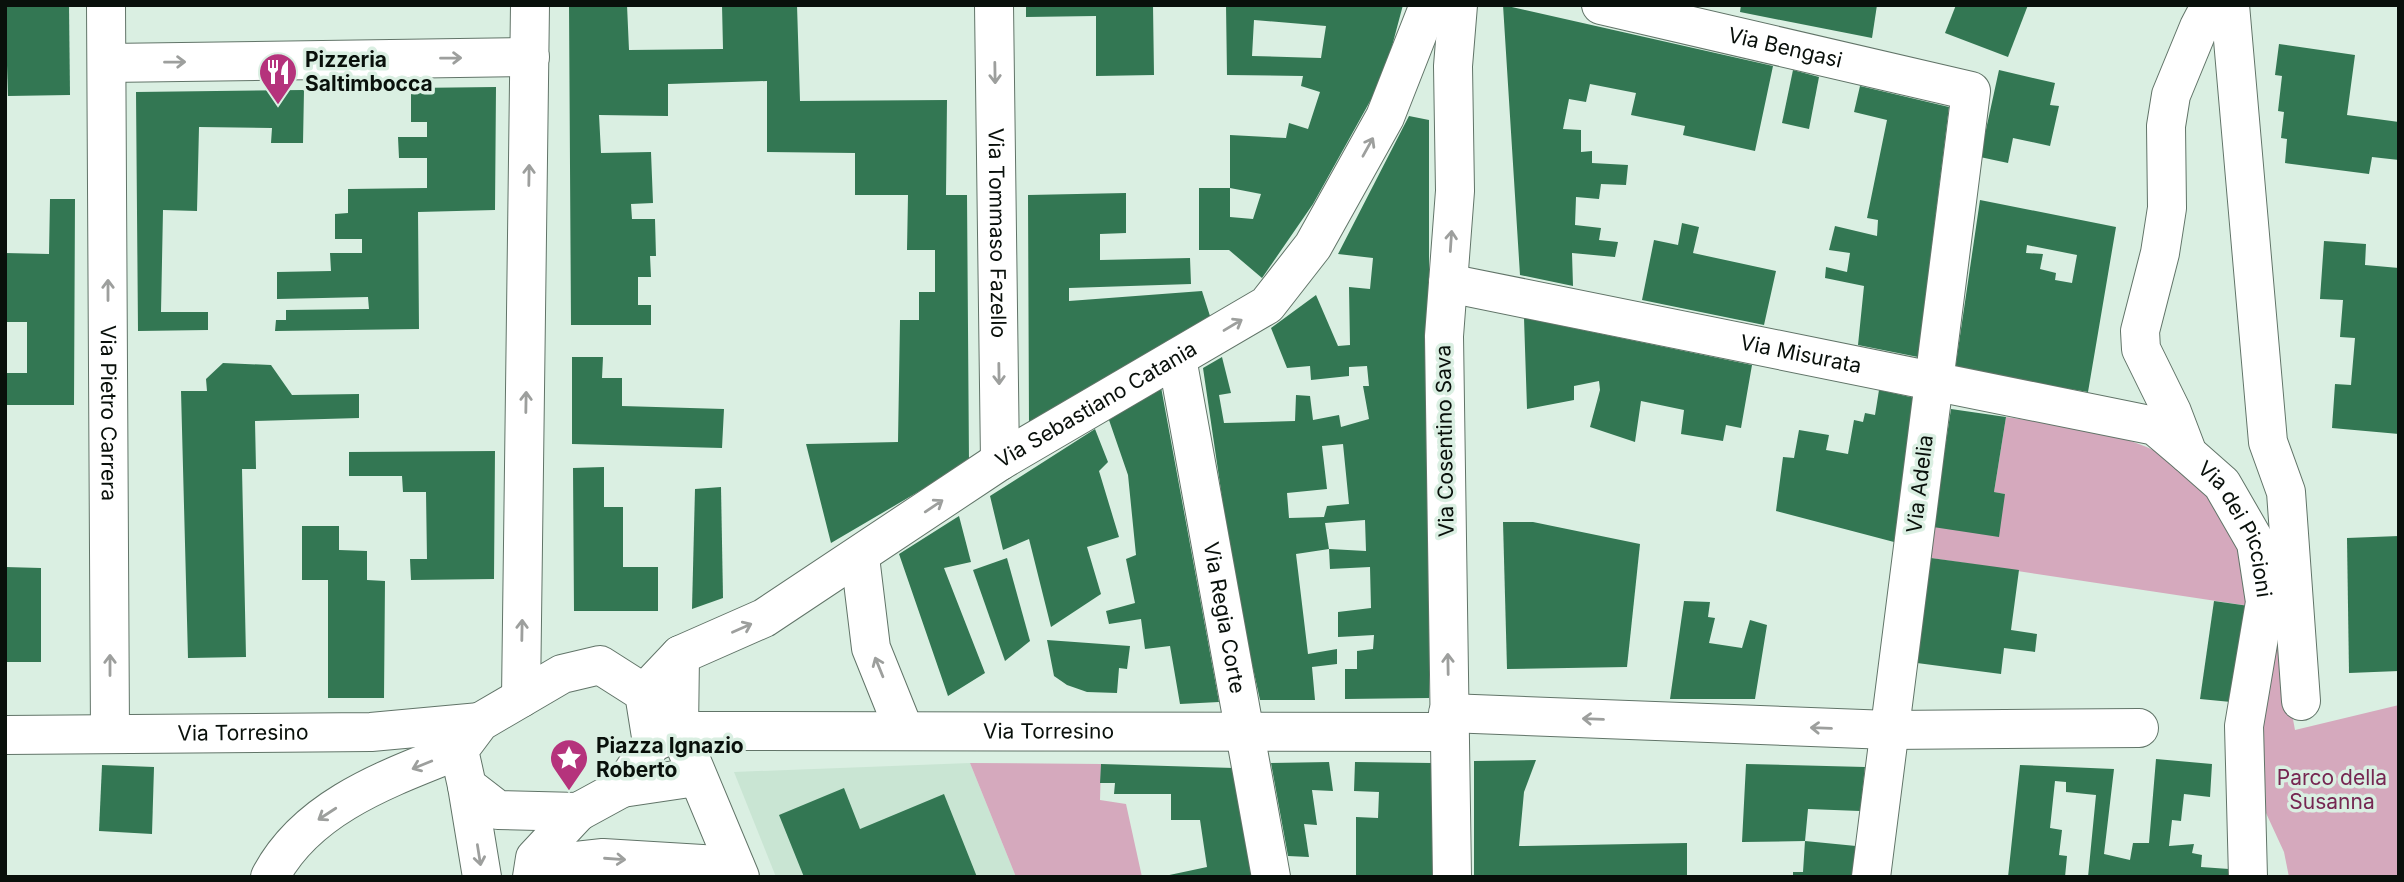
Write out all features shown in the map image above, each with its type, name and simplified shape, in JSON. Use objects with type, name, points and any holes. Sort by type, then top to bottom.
[{"type":"street","name":"Via Pietro Carrera","points":[[106,5],[110,733]]},
{"type":"street","points":[[521,698],[530,5]]},
{"type":"street","name":"Via Tommaso Fazello","points":[[993,5],[1000,461]]},
{"type":"street","name":"Via Sebastiano Catania","points":[[644,693],[680,655],[764,618],[860,557],[1000,461],[1268,305],[1313,246],[1385,117],[1429,5]]},
{"type":"street","name":"Via Cosentino Sava","points":[[1452,877],[1444,336],[1455,191],[1453,66],[1458,5]]},
{"type":"street","name":"Via Bengasi","points":[[1601,5],[1971,91]]},
{"type":"street","name":"Via dei Piccioni","points":[[2215,6],[2171,95],[2166,126],[2167,208],[2160,253],[2140,331],[2141,349],[2172,412],[2188,454],[2222,484],[2256,543],[2265,602],[2244,726],[2248,877]]},
{"type":"street","name":"Via dei Piccioni","points":[[2215,6],[2268,442],[2286,492],[2301,701]]},
{"type":"street","points":[[107,78],[530,57]]},
{"type":"street","name":"Via Adelia","points":[[1871,877],[1971,91]]},
{"type":"street","name":"Via Misurata","points":[[1448,283],[2155,426],[2188,454]]},
{"type":"street","name":"Via Regia Corte","points":[[1177,358],[1271,877]]},
{"type":"street","points":[[860,557],[871,648],[904,730]]},
{"type":"street","points":[[622,788],[666,737],[680,655]]},
{"type":"street","points":[[270,877],[295,838],[324,815],[386,779],[469,752],[521,698],[562,674],[600,665],[644,693],[666,737],[696,777],[738,871],[603,858],[576,861],[552,877]]},
{"type":"street","name":"Via Torresino","points":[[666,737],[904,730],[1245,734],[1448,723],[1889,730],[2139,728]]},
{"type":"street","name":"Via Torresino","points":[[5,735],[371,732],[469,752]]},
{"type":"street","points":[[469,752],[498,810],[578,811]]},
{"type":"street","points":[[469,752],[482,877]]},
{"type":"street","points":[[532,877],[535,859],[578,811],[622,788],[696,777]]},
{"type":"shaded area","points":[[970,763],[1016,877],[776,877],[734,772]]},
{"type":"green space","points":[[2006,417],[2113,436],[2144,446],[2173,461],[2199,481],[2222,508],[2245,551],[2256,607],[1931,558],[1933,527],[2005,494],[1994,492]]},
{"type":"green space","name":"Parco della Susanna","points":[[2278,639],[2295,730],[2399,705],[2399,877],[2289,877],[2284,852],[2266,813],[2263,725]]},
{"type":"green space","points":[[970,763],[1101,764],[1100,800],[1126,804],[1142,877],[1016,877]]},
{"type":"building","points":[[5,5],[69,5],[70,95],[8,96]]},
{"type":"building","points":[[569,5],[627,5],[629,50],[723,49],[722,5],[797,5],[800,101],[947,100],[946,195],[967,195],[969,462],[831,543],[806,444],[898,442],[900,320],[919,320],[919,292],[935,292],[935,250],[907,250],[908,195],[855,195],[855,153],[767,152],[767,81],[668,84],[668,116],[599,115],[601,153],[651,152],[653,203],[631,204],[632,219],[655,219],[656,256],[650,256],[651,277],[638,277],[638,305],[651,305],[651,325],[571,325]]},
{"type":"building","points":[[1026,5],[1153,5],[1154,75],[1096,76],[1096,16],[1026,17]]},
{"type":"building","points":[[1226,5],[1403,5],[1384,76],[1313,204],[1262,278],[1229,250],[1199,250],[1199,188],[1230,188],[1230,135],[1286,138],[1289,123],[1308,129],[1320,92],[1301,86],[1303,76],[1227,75]],"holes":[[[1254,20],[1326,26],[1321,58],[1252,56]],[[1230,188],[1261,194],[1253,219],[1230,217]]]},
{"type":"building","points":[[1503,5],[1773,66],[1755,151],[1683,135],[1685,126],[1631,115],[1636,93],[1590,84],[1586,102],[1569,99],[1563,129],[1581,130],[1581,152],[1592,151],[1592,163],[1628,165],[1626,185],[1601,184],[1599,199],[1576,197],[1575,225],[1601,228],[1599,240],[1618,242],[1615,257],[1572,253],[1573,286],[1520,275]]},
{"type":"building","points":[[1741,5],[1877,5],[1872,38],[1740,12]]},
{"type":"building","points":[[1956,5],[2028,5],[2008,57],[1945,33]]},
{"type":"building","points":[[2279,44],[2355,55],[2347,115],[2399,122],[2399,160],[2372,157],[2369,174],[2285,163],[2287,139],[2281,138],[2284,112],[2278,111],[2282,76],[2275,75]]},
{"type":"building","points":[[1793,70],[1819,77],[1809,129],[1782,123]]},
{"type":"building","points":[[1999,70],[2055,83],[2050,105],[2059,106],[2050,146],[2013,138],[2008,163],[1980,157]]},
{"type":"building","points":[[1860,86],[1949,107],[1918,357],[1858,345],[1864,286],[1825,278],[1826,267],[1847,272],[1850,253],[1829,250],[1835,226],[1877,236],[1878,220],[1867,218],[1887,120],[1854,112]]},
{"type":"building","points":[[496,87],[495,210],[418,212],[419,329],[275,331],[276,320],[286,320],[286,310],[369,309],[368,297],[277,299],[277,272],[331,271],[330,253],[362,253],[362,239],[335,239],[335,214],[348,213],[348,189],[427,188],[427,158],[399,158],[398,137],[427,137],[427,122],[411,122],[411,88]]},
{"type":"building","points":[[304,90],[303,143],[271,143],[272,128],[199,127],[197,211],[163,210],[161,312],[208,312],[208,330],[138,331],[136,92]]},
{"type":"building","points":[[1409,116],[1429,120],[1429,698],[1345,699],[1345,669],[1357,669],[1357,651],[1373,649],[1374,635],[1338,637],[1338,612],[1371,608],[1370,567],[1330,569],[1329,549],[1296,554],[1308,654],[1337,649],[1337,664],[1312,667],[1315,700],[1260,700],[1235,586],[1203,368],[1222,357],[1231,393],[1219,395],[1224,423],[1295,421],[1296,395],[1310,396],[1313,420],[1339,415],[1341,427],[1369,419],[1363,386],[1369,386],[1367,366],[1349,367],[1349,376],[1311,380],[1310,366],[1287,368],[1271,328],[1316,295],[1338,346],[1350,345],[1349,287],[1370,289],[1373,258],[1338,254]],"holes":[[[1343,444],[1349,504],[1327,506],[1324,517],[1289,518],[1287,493],[1327,489],[1322,446]],[[1365,520],[1366,551],[1329,549],[1325,523]]]},
{"type":"building","points":[[1126,193],[1126,233],[1100,234],[1100,260],[1190,258],[1191,284],[1069,288],[1069,301],[1202,291],[1210,316],[1029,424],[1028,195]]},
{"type":"building","points":[[50,199],[75,199],[74,405],[5,405],[5,373],[27,373],[27,322],[5,322],[5,253],[49,254]]},
{"type":"building","points":[[1980,200],[2116,227],[2088,392],[1955,370]],"holes":[[[2027,245],[2077,255],[2072,283],[2055,280],[2056,273],[2040,269],[2043,254],[2026,253]]]},
{"type":"building","points":[[1682,223],[1699,227],[1693,253],[1776,271],[1764,325],[1642,300],[1654,240],[1678,245]]},
{"type":"building","points":[[2324,241],[2366,244],[2365,265],[2399,268],[2399,434],[2332,428],[2335,384],[2351,385],[2355,338],[2340,337],[2343,300],[2320,299]]},
{"type":"building","points":[[1524,318],[1752,365],[1741,428],[1726,425],[1723,441],[1681,434],[1684,410],[1641,401],[1635,442],[1590,427],[1600,390],[1599,381],[1574,386],[1574,400],[1527,409]]},
{"type":"building","points":[[572,357],[603,357],[602,378],[622,378],[622,406],[724,409],[722,448],[572,444]]},
{"type":"building","points":[[223,363],[271,365],[292,395],[359,394],[359,418],[255,421],[256,469],[242,469],[246,657],[188,658],[181,391],[207,391],[206,379]]},
{"type":"building","points":[[1161,387],[1219,702],[1180,704],[1170,646],[1145,649],[1141,619],[1109,624],[1106,611],[1135,603],[1126,559],[1136,555],[1128,475],[1109,420]]},
{"type":"building","points":[[1879,390],[1915,398],[1894,542],[1776,511],[1783,457],[1794,458],[1799,430],[1829,435],[1826,450],[1848,454],[1854,420],[1863,422],[1865,413],[1875,415]]},
{"type":"building","points":[[1951,409],[2006,417],[1994,492],[2005,494],[1999,537],[1933,527]]},
{"type":"building","points":[[1095,429],[1108,462],[1099,471],[1119,537],[1087,547],[1101,594],[1051,627],[1029,539],[1003,550],[990,496]]},
{"type":"building","points":[[495,451],[494,579],[411,580],[410,559],[427,559],[426,492],[403,492],[402,476],[349,476],[349,452]]},
{"type":"building","points":[[604,467],[604,507],[623,507],[623,567],[658,567],[658,611],[574,611],[573,468]]},
{"type":"building","points":[[721,487],[723,598],[692,609],[695,489]]},
{"type":"building","points":[[959,516],[971,562],[944,568],[985,673],[948,696],[899,554]]},
{"type":"building","points":[[1503,522],[1533,522],[1640,544],[1627,667],[1507,669]]},
{"type":"building","points":[[302,526],[339,526],[339,550],[367,551],[367,580],[385,581],[384,698],[328,698],[328,580],[302,580]]},
{"type":"building","points":[[2399,536],[2399,671],[2349,673],[2347,538]]},
{"type":"building","points":[[1007,558],[1030,641],[1005,661],[973,570]]},
{"type":"building","points":[[1931,558],[2019,570],[2011,630],[2037,634],[2035,652],[2004,648],[2001,674],[1917,663]]},
{"type":"building","points":[[5,567],[41,568],[41,662],[5,662]]},
{"type":"building","points":[[1684,601],[1710,602],[1708,617],[1715,618],[1709,643],[1742,648],[1750,620],[1767,625],[1755,699],[1670,699]]},
{"type":"building","points":[[2214,601],[2256,607],[2231,702],[2200,699]]},
{"type":"building","points":[[1047,640],[1130,646],[1127,669],[1119,668],[1117,693],[1087,692],[1067,685],[1054,676]]},
{"type":"building","points":[[2156,759],[2212,764],[2210,797],[2184,794],[2181,821],[2172,820],[2169,846],[2194,844],[2192,853],[2202,855],[2201,867],[2229,869],[2228,877],[2088,877],[2096,795],[2066,792],[2066,782],[2055,781],[2050,828],[2062,830],[2059,855],[2067,856],[2065,877],[2008,877],[2020,765],[2114,769],[2104,854],[2130,860],[2133,843],[2149,843]]},
{"type":"building","points":[[1536,760],[1524,792],[1519,846],[1687,843],[1687,877],[1474,877],[1474,761]]},
{"type":"building","points":[[1329,762],[1333,791],[1312,790],[1317,825],[1304,824],[1309,857],[1288,856],[1271,763]]},
{"type":"building","points":[[1355,762],[1432,763],[1437,877],[1356,877],[1356,817],[1378,818],[1379,792],[1354,791]]},
{"type":"building","points":[[1101,764],[1234,768],[1254,877],[1160,877],[1207,867],[1200,820],[1171,820],[1171,794],[1114,794],[1115,783],[1100,783]]},
{"type":"building","points":[[1746,764],[1865,767],[1860,811],[1808,809],[1805,841],[1742,842]]},
{"type":"building","points":[[102,765],[154,767],[152,834],[99,831]]},
{"type":"building","points":[[844,788],[860,829],[944,794],[977,877],[804,877],[779,815]]},
{"type":"building","points":[[1805,841],[1856,846],[1852,877],[1793,877],[1793,872],[1803,872]]},
{"type":"place","name":"Pizzeria Saltimbocca","points":[[278,106]]},
{"type":"place","name":"Piazza Ignazio Roberto","points":[[569,792]]}]
